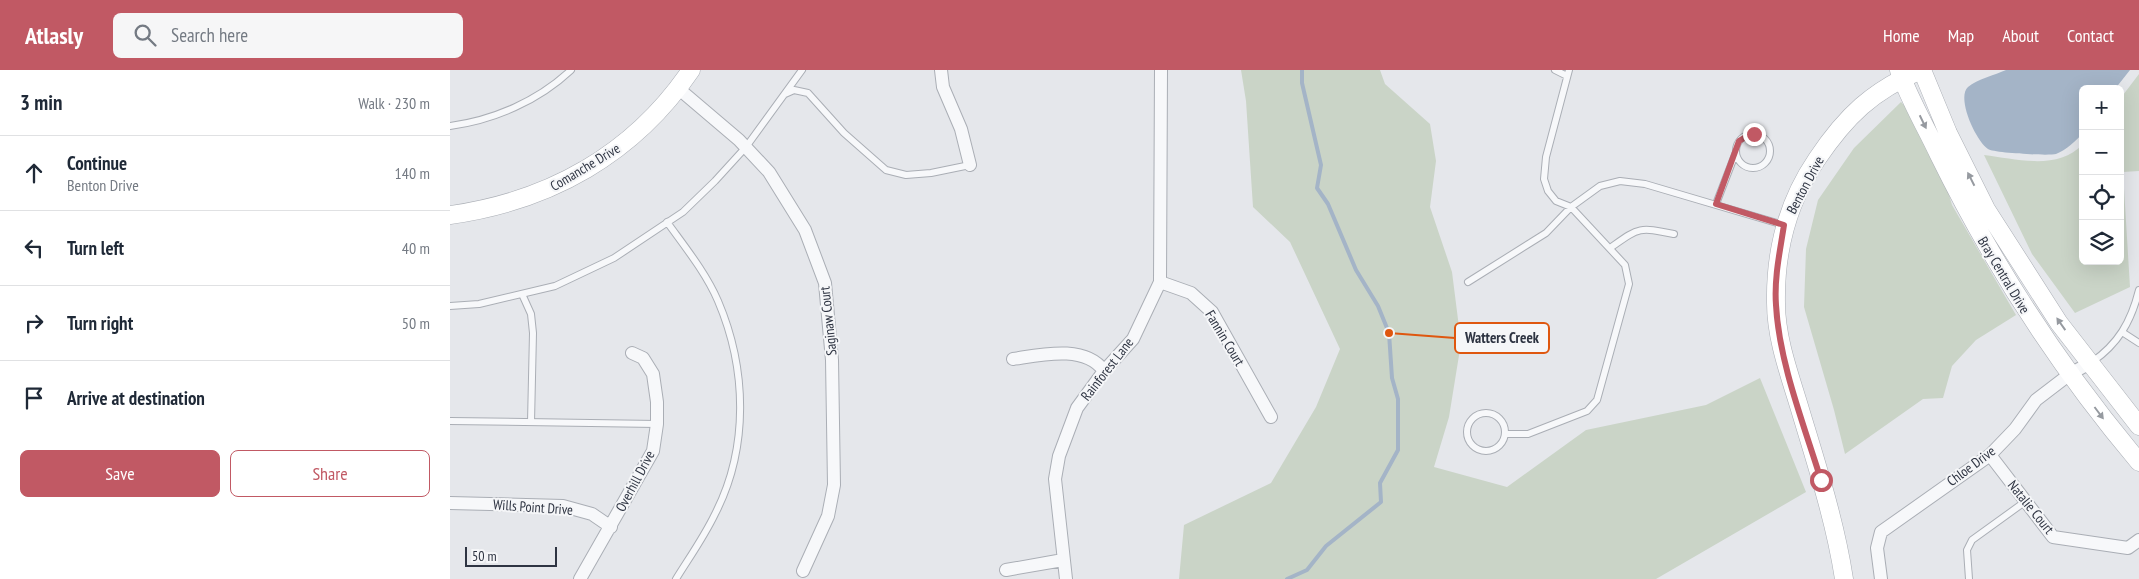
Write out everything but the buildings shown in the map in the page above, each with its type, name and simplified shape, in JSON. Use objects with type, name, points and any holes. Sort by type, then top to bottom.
[{"type":"street","name":"Comanche Drive","points":[[450,215],[512,203],[572,178],[606,157],[635,135],[679,88],[691,70]]},
{"type":"street","points":[[941,70],[943,87],[962,129],[970,165]]},
{"type":"street","name":"Rainforest Lane","points":[[1066,579],[1055,479],[1059,456],[1077,408],[1104,371],[1132,339],[1160,282],[1161,70]]},
{"type":"street","name":"Benton Drive","points":[[1844,579],[1830,514],[1780,338],[1776,304],[1777,263],[1784,225],[1796,195],[1810,169],[1836,131],[1900,74],[1922,70]]},
{"type":"street","name":"Bray Central Drive","points":[[1922,70],[1948,134],[1986,209],[2060,322],[2139,426]]},
{"type":"street","name":"Bray Central Drive","points":[[1900,74],[1970,218],[2038,331],[2113,431],[2139,462]]},
{"type":"street","name":"Saginaw Court","points":[[679,88],[746,147],[769,172],[805,230],[825,283],[832,360],[834,484],[828,516],[803,571]]},
{"type":"street","name":"Fannin Court","points":[[1160,282],[1191,293],[1212,312],[1271,417]]},
{"type":"street","name":"Overhill Drive","points":[[580,579],[653,451],[657,424],[657,402],[653,374],[643,358],[632,353]]},
{"type":"street","points":[[1013,359],[1049,354],[1077,355],[1099,364],[1104,371]]},
{"type":"street","name":"Chloe Drive","points":[[1881,579],[1877,548],[1881,532],[1990,455],[2015,429],[2036,400],[2070,374],[2090,363]]},
{"type":"street","name":"Natalie Court","points":[[1990,455],[2053,536],[2128,548],[2139,540]]},
{"type":"street","name":"Wills Point Drive","points":[[450,503],[562,506],[592,514],[611,527]]},
{"type":"street","points":[[1006,570],[1063,560]]},
{"type":"lane","points":[[450,126],[463,124],[508,110],[538,96],[571,70]]},
{"type":"lane","points":[[450,306],[479,304],[555,286],[614,258],[682,212],[715,181],[746,147],[802,70]]},
{"type":"lane","points":[[1505,434],[1528,434],[1587,411],[1597,400],[1629,284],[1625,265],[1571,207],[1556,201],[1548,191],[1544,179],[1546,157],[1568,73],[1555,70]]},
{"type":"lane","points":[[784,95],[794,90],[808,93],[844,133],[886,170],[906,175],[931,173],[970,165]]},
{"type":"lane","points":[[1716,204],[1739,141],[1754,134],[1765,138],[1770,148],[1769,160],[1755,169],[1744,166],[1736,152]]},
{"type":"lane","points":[[1468,282],[1525,248],[1546,233],[1571,207],[1600,186],[1620,181],[1640,183],[1784,225]]},
{"type":"lane","points":[[667,222],[694,259],[718,300],[733,343],[741,393],[739,433],[728,482],[716,514],[676,579]]},
{"type":"lane","points":[[1610,248],[1632,232],[1644,228],[1674,234]]},
{"type":"lane","points":[[2090,363],[2109,350],[2122,332],[2135,305],[2139,290]]},
{"type":"lane","points":[[522,294],[531,314],[533,333],[531,422]]},
{"type":"lane","points":[[2122,332],[2139,343]]},
{"type":"lane","points":[[1489,414],[1501,421],[1505,434],[1498,448],[1484,452],[1470,444],[1467,432],[1468,425],[1476,416],[1489,414]]},
{"type":"lane","points":[[450,421],[657,424]]},
{"type":"lane","points":[[1969,579],[1967,550],[1972,540],[2026,501]]},
{"type":"shaded area","points":[[1241,70],[1380,70],[1385,84],[1430,124],[1436,161],[1430,207],[1452,272],[1461,343],[1449,417],[1434,467],[1507,487],[1586,430],[1706,405],[1760,378],[1806,492],[1656,579],[1179,579],[1184,525],[1271,483],[1316,407],[1340,349],[1290,242],[1253,207],[1246,101]]},
{"type":"shaded area","points":[[2139,74],[2139,171],[2124,172],[2124,94]]},
{"type":"shaded area","points":[[1901,102],[1910,111],[1947,188],[1952,205],[2016,315],[1976,340],[1952,366],[1943,398],[1923,399],[1845,454],[1804,307],[1806,249],[1818,200],[1854,148]]},
{"type":"shaded area","points":[[2079,147],[2079,265],[2124,265],[2124,188],[2130,287],[2075,313],[2032,254],[1984,155],[2036,161],[2062,158]]},
{"type":"water","points":[[2006,70],[2130,70],[2118,85],[2079,85],[2079,137],[2071,145],[2056,154],[2043,155],[1992,150],[1983,144],[1973,129],[1964,100],[1968,87],[1981,79]]},
{"type":"waterway","points":[[1287,579],[1307,570],[1326,546],[1381,502],[1380,483],[1398,450],[1398,399],[1392,378],[1389,333],[1378,306],[1356,270],[1328,204],[1317,188],[1321,165],[1302,83],[1302,70]]},
{"type":"place","name":"Watters Creek","points":[[1389,333]]},
{"type":"route","points":[[1754,134],[1744,137],[1739,141],[1716,204],[1784,225],[1777,263],[1776,304],[1780,338],[1821,480]]}]
